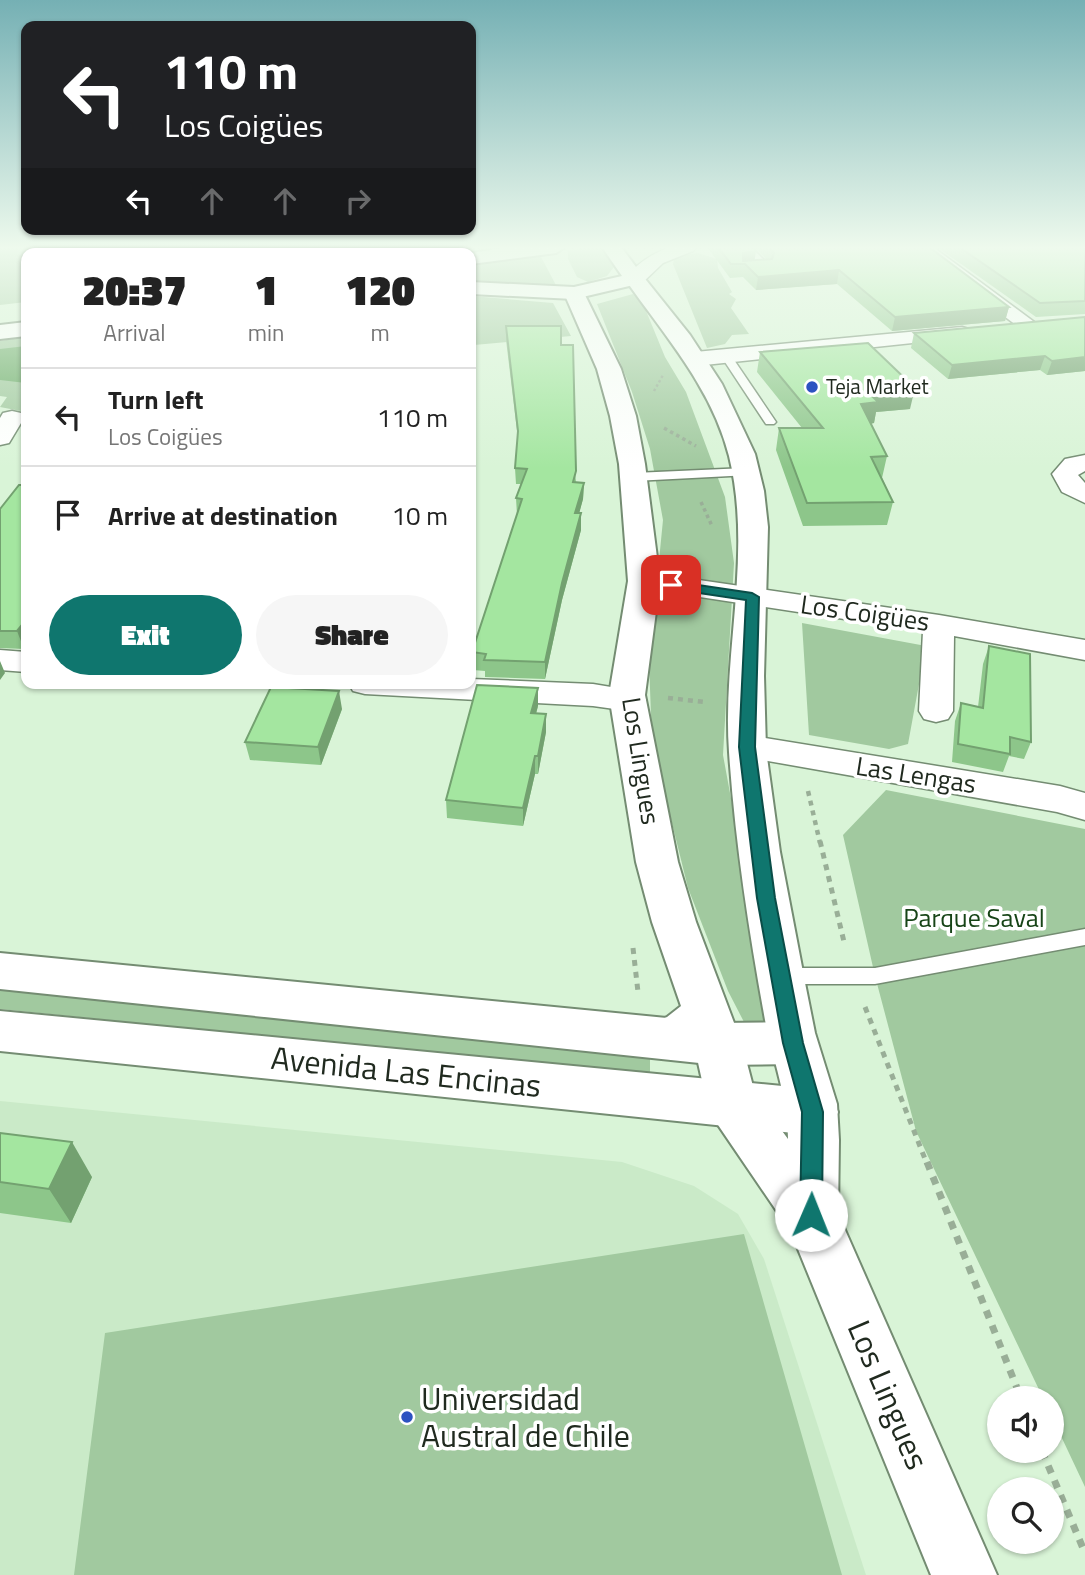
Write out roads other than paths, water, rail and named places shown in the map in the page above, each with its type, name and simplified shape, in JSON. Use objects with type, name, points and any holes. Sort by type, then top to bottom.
[{"type":"main road","name":"Los Lingues","points":[[586,320],[608,369],[623,416],[634,477],[644,581],[628,698],[657,862],[674,922],[712,1026],[732,1103],[811,1215],[964,1575]]},
{"type":"main road","name":"Los Lingues","points":[[666,320],[695,359],[729,421],[746,472],[754,517],[747,747],[766,898],[780,976],[793,1043],[813,1112],[811,1215]]},
{"type":"main road","points":[[0,332],[21,330]]},
{"type":"main road","name":"Avenida Las Encinas","points":[[0,971],[664,1040],[712,1026],[793,1043]]},
{"type":"main road","name":"Avenida Las Encinas","points":[[0,1031],[813,1112]]},
{"type":"street","points":[[1022,320],[1031,327]]},
{"type":"street","points":[[695,359],[1058,325]]},
{"type":"street","points":[[1085,463],[1074,464],[1065,474],[1071,486],[1085,495]]},
{"type":"street","name":"Los Coigües","points":[[644,581],[939,624],[1085,650]]},
{"type":"street","points":[[936,711],[939,624]]},
{"type":"street","points":[[0,660],[21,662]]},
{"type":"street","points":[[469,689],[628,698]]},
{"type":"street","name":"Las Lengas","points":[[747,747],[1060,799],[1085,807]]},
{"type":"lane","points":[[726,356],[770,422]]},
{"type":"lane","points":[[634,477],[746,472]]},
{"type":"lane","points":[[780,976],[852,977],[913,971],[1085,937]]},
{"type":"place","name":"Teja Market","points":[[812,387]]},
{"type":"place","name":"Universidad Austral de Chile","points":[[407,1417]]},
{"type":"park label","name":"Parque Saval","points":[[974,918]]}]
